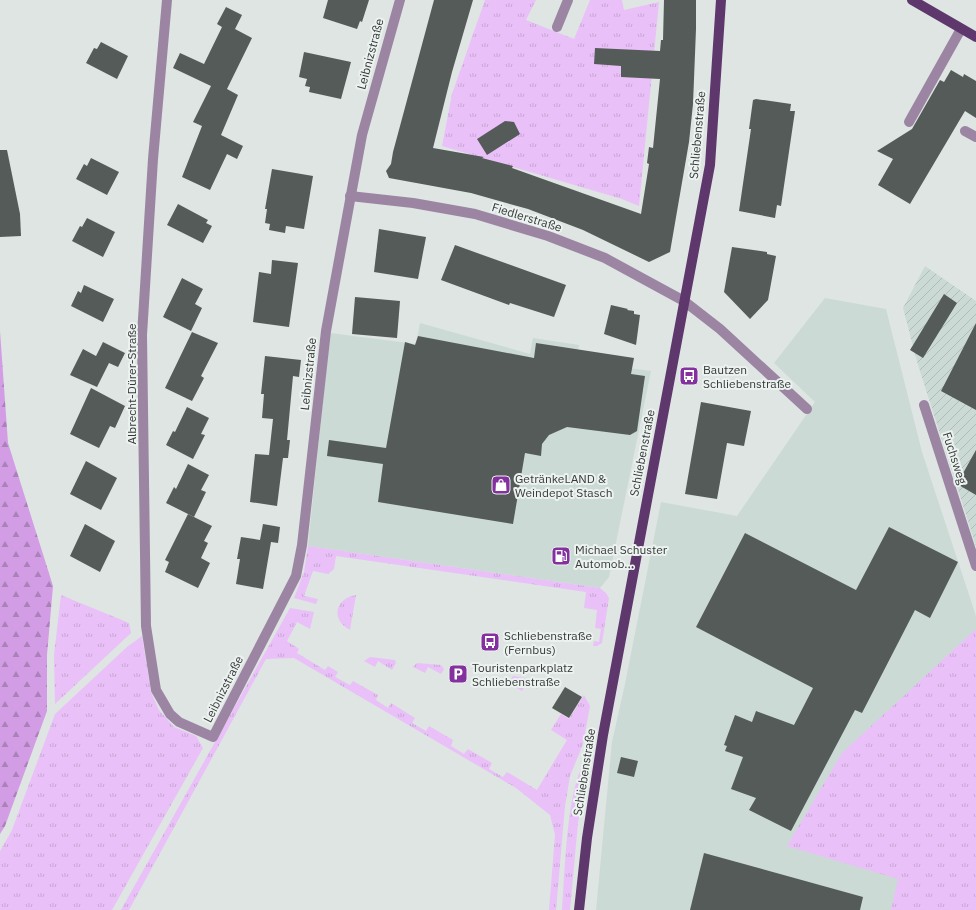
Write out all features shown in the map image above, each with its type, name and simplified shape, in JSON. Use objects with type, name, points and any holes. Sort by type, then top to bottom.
[{"type":"main road","name":"Schliebenstraße","points":[[579,910],[587,838],[603,735],[710,165],[721,0]]},
{"type":"main road","points":[[914,1],[976,37]]},
{"type":"street","name":"Albrecht-Dürer-Straße","points":[[167,0],[153,159],[142,335],[146,626],[156,690],[170,714],[179,722],[213,737]]},
{"type":"street","name":"Leibnizstraße","points":[[213,737],[296,576],[302,545],[326,331],[350,196],[362,135],[400,0]]},
{"type":"street","points":[[558,27],[568,0]]},
{"type":"street","points":[[909,122],[961,29]]},
{"type":"street","points":[[965,131],[976,137]]},
{"type":"street","name":"Fiedlerstraße","points":[[350,196],[414,203],[475,214],[548,236],[605,258],[684,301],[720,329],[807,409]]},
{"type":"street","name":"Fuchsweg","points":[[924,405],[976,566]]},
{"type":"shaded area","points":[[925,266],[976,301],[976,546],[918,365],[903,308]]},
{"type":"shaded area","points":[[825,298],[886,309],[922,452],[976,616],[976,910],[596,910],[612,742],[661,502],[737,516],[815,402],[774,363]]},
{"type":"shaded area","points":[[420,323],[530,354],[533,338],[579,345],[576,361],[651,371],[609,577],[600,588],[308,546],[330,333],[416,344]]},
{"type":"green space","points":[[485,0],[536,0],[526,20],[574,39],[590,0],[622,0],[624,10],[659,2],[639,206],[622,199],[442,146],[452,94]]},
{"type":"green space","points":[[0,331],[8,443],[53,586],[47,655],[47,711],[5,826],[0,834]]},
{"type":"green space","points":[[308,546],[600,588],[609,598],[602,643],[597,646],[593,646],[594,641],[599,642],[601,629],[595,628],[597,610],[584,608],[586,592],[336,556],[334,569],[328,574],[313,571],[304,596],[318,599],[316,604],[294,598],[304,572]]},
{"type":"green space","points":[[61,595],[129,623],[131,633],[55,704],[54,655]]},
{"type":"green space","points":[[356,595],[350,630],[340,621],[338,610],[339,605],[343,601]]},
{"type":"green space","points":[[290,608],[314,612],[310,629],[297,622],[287,641],[299,649],[297,653],[325,670],[328,666],[338,672],[335,677],[350,685],[353,681],[378,695],[376,700],[388,708],[391,703],[415,718],[412,723],[426,731],[429,726],[453,740],[451,746],[464,754],[468,749],[492,763],[489,769],[503,777],[507,772],[537,790],[567,740],[551,730],[561,714],[569,719],[584,695],[590,706],[583,744],[570,776],[565,806],[556,910],[549,910],[555,835],[550,815],[516,788],[294,658],[266,659],[129,910],[121,910]]},
{"type":"green space","points":[[976,629],[976,910],[891,910],[898,879],[787,846],[842,753]]},
{"type":"green space","points":[[142,636],[151,692],[159,710],[174,727],[196,736],[203,748],[112,910],[0,910],[0,851],[12,830],[55,714],[127,647]]},
{"type":"green space","points":[[370,657],[395,660],[396,663],[392,670],[378,661],[375,667],[364,661]]},
{"type":"green space","points":[[417,663],[441,665],[444,669],[441,674],[428,667],[425,673],[413,667]]},
{"type":"green space","points":[[513,676],[535,680],[538,683],[537,689],[527,683],[522,691],[508,683]]},
{"type":"green space","points":[[589,757],[578,823],[570,910],[562,910],[571,806],[581,768]]},
{"type":"building","points":[[328,0],[369,0],[362,22],[360,21],[357,29],[323,18]]},
{"type":"building","points":[[434,0],[473,0],[452,72],[433,148],[484,157],[482,158],[513,166],[512,168],[641,214],[649,164],[647,163],[649,147],[653,148],[660,79],[621,77],[621,66],[594,64],[595,48],[660,51],[661,40],[663,40],[664,0],[696,0],[693,104],[689,142],[670,252],[649,262],[583,230],[528,209],[471,193],[389,178],[386,171],[391,164]]},
{"type":"building","points":[[226,7],[242,15],[235,29],[252,38],[227,89],[238,95],[221,135],[243,146],[237,159],[227,154],[210,190],[182,177],[202,126],[193,122],[211,86],[173,68],[180,53],[204,64],[222,27],[217,24]]},
{"type":"building","points":[[101,42],[128,56],[117,79],[86,63],[94,48],[97,49]]},
{"type":"building","points":[[304,52],[351,62],[341,99],[309,92],[310,87],[305,86],[307,79],[299,77]]},
{"type":"building","points":[[951,70],[963,77],[964,74],[976,81],[976,118],[965,111],[910,204],[878,185],[893,159],[877,151],[912,129],[940,80],[944,82]]},
{"type":"building","points":[[756,99],[791,104],[790,111],[795,111],[781,206],[777,205],[775,218],[739,211],[751,129],[749,129],[753,100]]},
{"type":"building","points":[[505,121],[514,122],[520,134],[487,155],[477,139]]},
{"type":"building","points":[[0,150],[7,150],[20,214],[21,236],[0,237]]},
{"type":"building","points":[[91,158],[119,172],[107,195],[76,179],[84,164],[87,166]]},
{"type":"building","points":[[272,169],[313,176],[304,229],[286,226],[285,233],[269,230],[270,224],[265,223],[267,209],[265,209]]},
{"type":"building","points":[[178,204],[208,220],[206,223],[212,226],[203,243],[167,225]]},
{"type":"building","points":[[87,218],[115,232],[103,257],[72,241],[80,226],[82,227]]},
{"type":"building","points":[[379,229],[426,237],[418,279],[374,272]]},
{"type":"building","points":[[455,245],[566,285],[554,317],[510,303],[509,305],[441,280]]},
{"type":"building","points":[[732,247],[767,252],[767,254],[776,256],[768,300],[750,319],[724,292]]},
{"type":"building","points":[[272,260],[298,263],[289,327],[253,322],[259,272],[271,274]]},
{"type":"building","points":[[182,278],[203,289],[195,304],[202,308],[191,331],[163,317]]},
{"type":"building","points":[[84,285],[114,299],[103,322],[71,306],[78,291],[81,293]]},
{"type":"building","points":[[944,294],[957,303],[923,358],[910,350]]},
{"type":"building","points":[[355,297],[400,301],[397,338],[352,334]]},
{"type":"building","points":[[611,305],[634,311],[634,314],[640,315],[636,345],[604,334]]},
{"type":"building","points":[[976,323],[976,410],[941,391]]},
{"type":"building","points":[[192,332],[218,343],[201,376],[204,378],[192,401],[165,388]]},
{"type":"building","points":[[418,336],[534,358],[536,343],[634,358],[631,374],[645,376],[637,431],[630,435],[567,427],[549,435],[542,444],[541,456],[525,453],[513,524],[378,502],[383,464],[327,456],[329,440],[386,448],[405,342],[415,345]]},
{"type":"building","points":[[103,342],[125,353],[118,367],[109,363],[97,387],[70,375],[83,349],[96,356]]},
{"type":"building","points":[[265,356],[301,360],[299,377],[293,376],[287,440],[290,440],[288,458],[283,458],[277,506],[250,502],[255,454],[269,455],[273,419],[262,418],[264,394],[261,394]]},
{"type":"building","points":[[91,388],[125,406],[115,428],[110,426],[99,448],[70,434]]},
{"type":"building","points":[[701,402],[751,411],[744,446],[727,443],[717,499],[685,494]]},
{"type":"building","points":[[187,407],[209,418],[201,434],[205,435],[193,459],[166,445],[173,431],[175,432]]},
{"type":"building","points":[[976,450],[976,495],[957,484]]},
{"type":"building","points":[[86,461],[117,478],[101,510],[70,494]]},
{"type":"building","points":[[188,464],[209,475],[201,490],[206,492],[194,517],[166,503],[174,487],[176,489]]},
{"type":"building","points":[[188,514],[212,526],[204,541],[208,543],[201,558],[210,563],[198,588],[165,572],[169,562],[165,560]]},
{"type":"building","points":[[85,524],[115,541],[100,572],[70,556]]},
{"type":"building","points":[[263,524],[280,527],[278,543],[271,542],[263,589],[236,584],[240,559],[237,559],[241,537],[260,540]]},
{"type":"building","points":[[889,527],[958,562],[930,618],[915,610],[862,713],[855,710],[791,831],[749,810],[756,798],[731,789],[743,757],[725,751],[727,746],[724,745],[735,715],[752,722],[756,711],[794,725],[813,688],[696,627],[745,533],[856,590]]},
{"type":"building","points":[[565,687],[582,697],[569,718],[552,708]]},
{"type":"building","points":[[621,757],[638,761],[634,777],[617,773]]},
{"type":"building","points":[[704,853],[863,897],[860,910],[690,910]]},
{"type":"place","name":"Bautzen Schliebenstraße","points":[[689,376]]},
{"type":"place","name":"GetränkeLAND & Weindepot Stasch","points":[[501,485]]},
{"type":"place","name":"Michael Schuster Automob...","points":[[561,556]]},
{"type":"place","name":"Schliebenstraße (Fernbus)","points":[[490,642]]},
{"type":"place","name":"Touristenparkplatz Schliebenstraße","points":[[458,674]]}]
